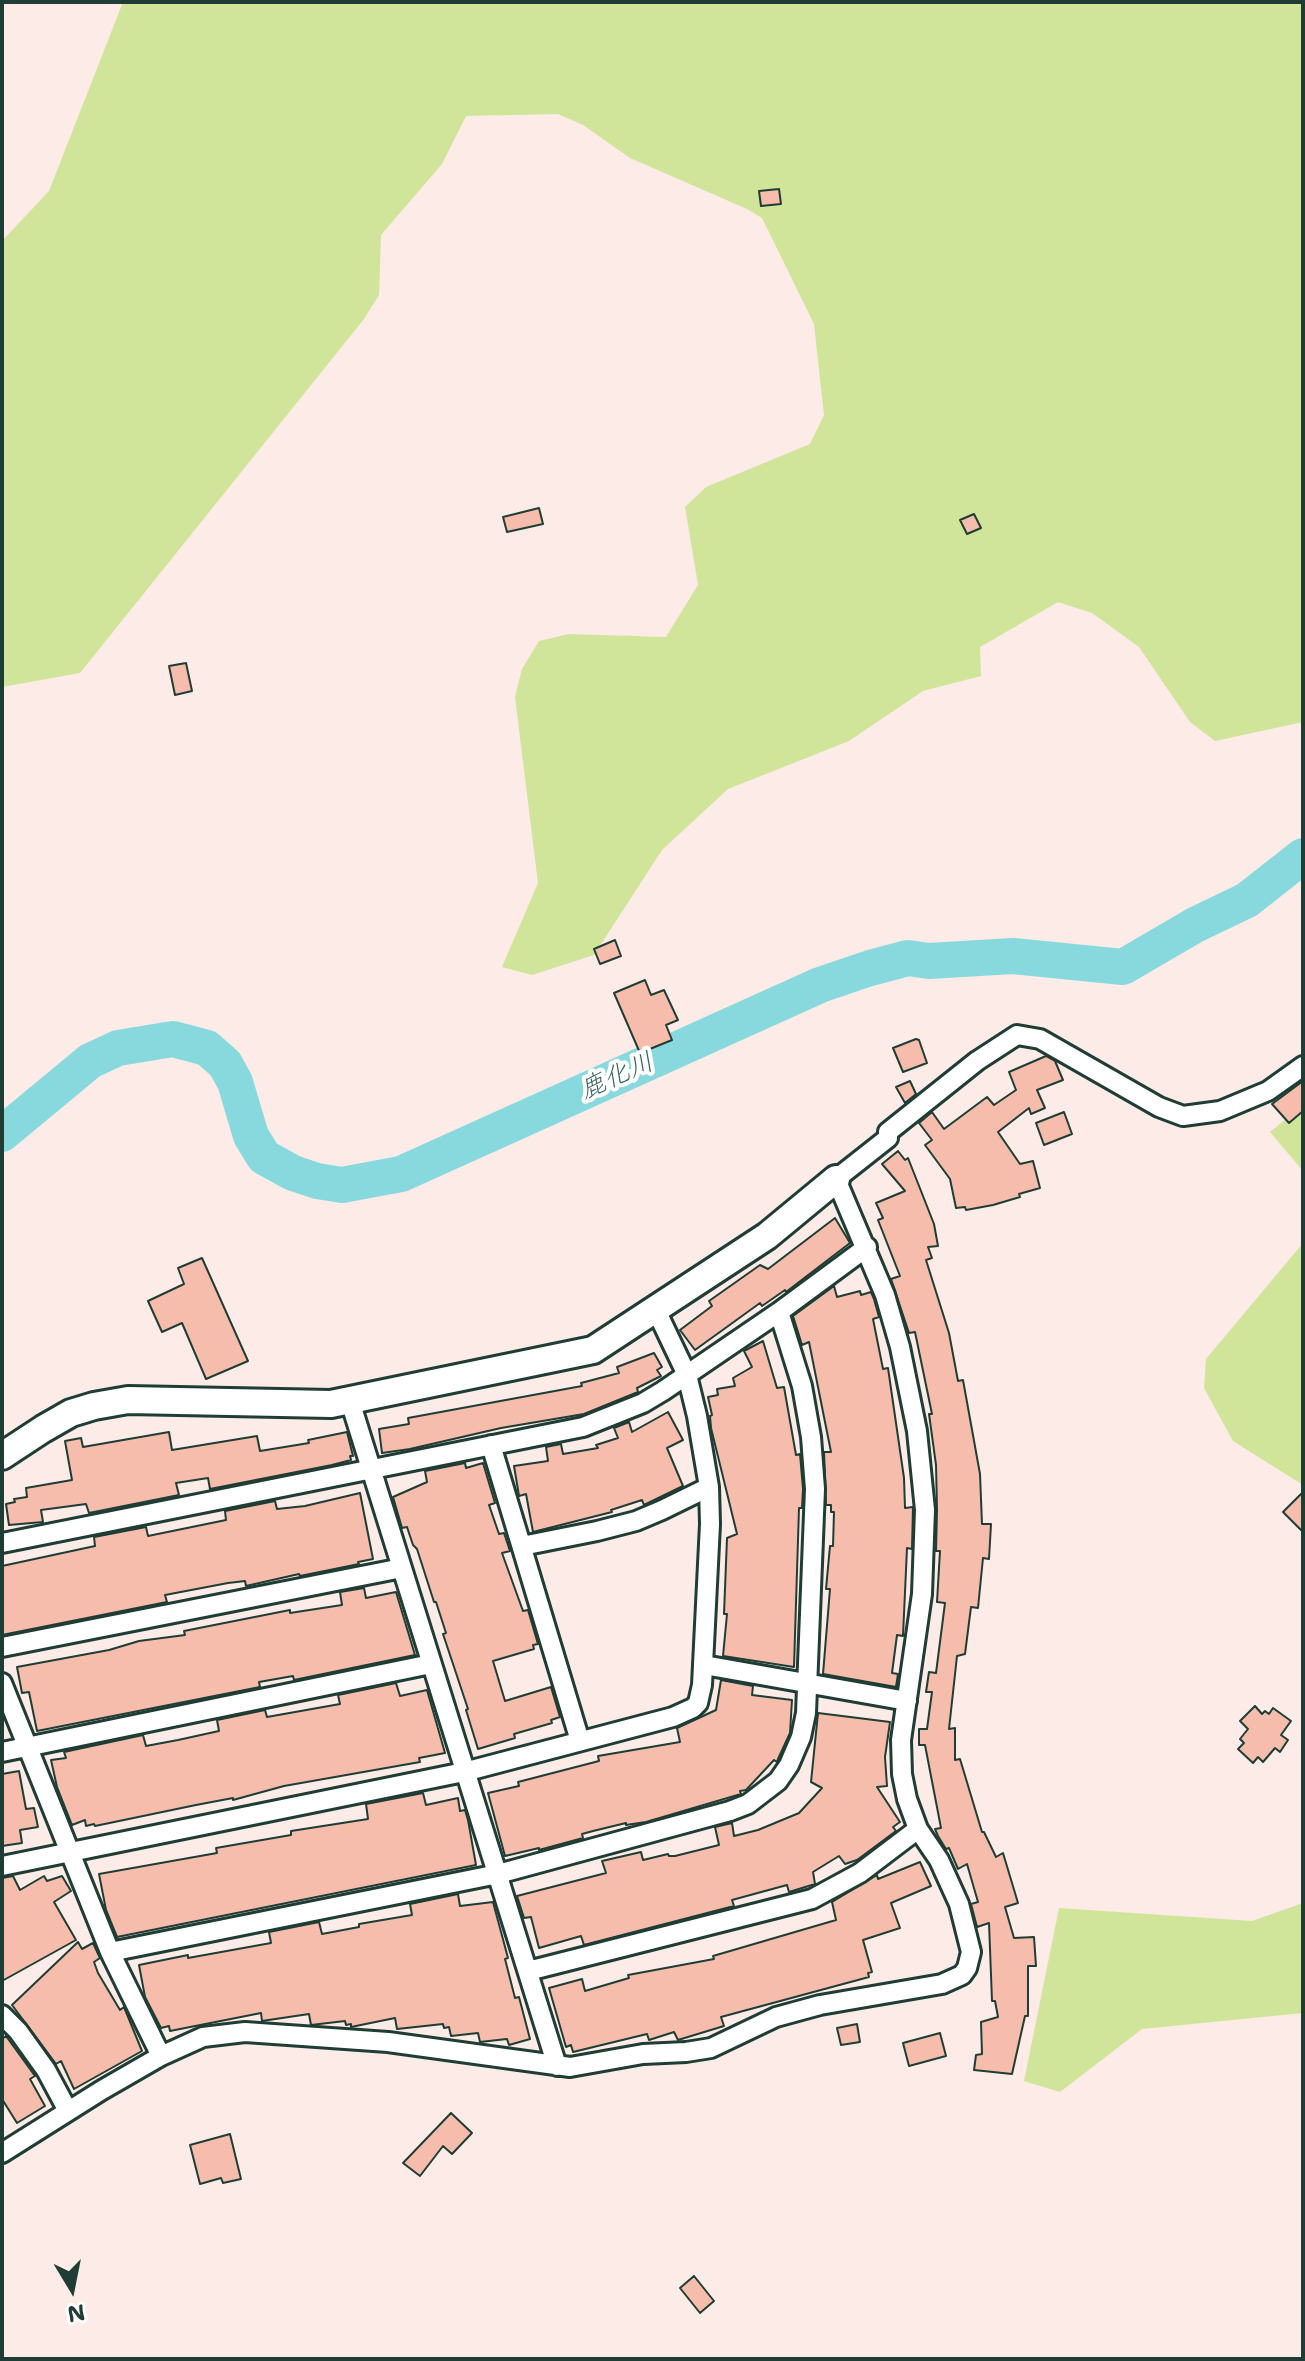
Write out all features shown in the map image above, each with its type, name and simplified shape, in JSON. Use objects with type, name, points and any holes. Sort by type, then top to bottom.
[{"type":"street","points":[[2,1456],[71,1413],[94,1406],[128,1400],[331,1404],[593,1350],[767,1236],[888,1138],[888,1132],[977,1061],[1017,1035],[1040,1039],[1159,1107],[1183,1116],[1220,1111],[1268,1091],[1303,1066]]},
{"type":"street","points":[[2,2153],[161,2056],[203,2037],[245,2032],[388,2042],[557,2066],[587,2065],[643,2054],[711,2048],[776,2017],[820,2005],[942,1984],[962,1975],[971,1952],[959,1904],[935,1853],[918,1829],[902,1774],[901,1740],[922,1594],[925,1533],[917,1431],[900,1347],[885,1295],[836,1179]]},
{"type":"street","points":[[2,1543],[583,1427],[643,1403],[779,1312],[867,1247]]},
{"type":"street","points":[[2,1866],[464,1772],[684,1714],[698,1703],[704,1665],[709,1487],[687,1375],[656,1310]]},
{"type":"street","points":[[110,1952],[498,1874],[730,1811],[748,1804],[778,1781],[796,1754],[806,1713],[815,1489],[811,1437],[802,1386],[779,1312]]},
{"type":"street","points":[[350,1401],[557,2066]]},
{"type":"street","points":[[491,1445],[580,1741]]},
{"type":"street","points":[[522,1546],[636,1521],[709,1487]]},
{"type":"street","points":[[2,1647],[402,1568]]},
{"type":"street","points":[[2,1752],[431,1664]]},
{"type":"street","points":[[704,1665],[907,1701]]},
{"type":"street","points":[[2,1683],[110,1952],[161,2056]]},
{"type":"street","points":[[528,1971],[812,1899],[860,1873],[918,1829]]},
{"type":"street","points":[[2,2015],[18,2031],[46,2070],[68,2111]]},
{"type":"green space","points":[[123,2],[1303,2],[1303,722],[1215,741],[1190,722],[1139,647],[1092,613],[1058,602],[980,647],[981,676],[923,691],[849,741],[728,789],[662,850],[594,955],[532,975],[502,967],[538,883],[515,697],[522,669],[539,641],[569,634],[666,637],[698,585],[685,507],[706,487],[810,444],[824,415],[814,324],[762,218],[630,158],[583,125],[558,114],[466,116],[442,164],[381,235],[379,295],[364,319],[80,673],[2,687],[2,241],[49,191]]},
{"type":"green space","points":[[1303,1105],[1303,1171],[1270,1132]]},
{"type":"green space","points":[[1303,1243],[1303,1485],[1233,1441],[1204,1388],[1206,1359]]},
{"type":"green space","points":[[1303,1903],[1303,2013],[1142,2029],[1060,2092],[1024,2081],[1059,1908],[1252,1921]]},
{"type":"building","points":[[779,189],[781,204],[761,206],[759,191]]},
{"type":"building","points":[[539,508],[543,524],[507,532],[503,517]]},
{"type":"building","points":[[974,514],[981,528],[967,534],[960,520]]},
{"type":"building","points":[[186,663],[192,691],[175,695],[169,666]]},
{"type":"building","points":[[615,940],[621,956],[600,964],[594,949]]},
{"type":"building","points":[[645,980],[651,995],[664,990],[678,1020],[666,1025],[672,1040],[640,1053],[614,993]]},
{"type":"building","points":[[916,1039],[927,1063],[903,1072],[893,1048]]},
{"type":"building","points":[[1046,1056],[1055,1061],[1063,1080],[1037,1090],[1045,1108],[1031,1114],[1029,1108],[998,1132],[1020,1164],[1033,1161],[1040,1188],[993,1205],[966,1210],[965,1207],[956,1208],[950,1179],[925,1145],[932,1140],[919,1123],[932,1112],[944,1129],[987,1097],[994,1105],[1016,1090],[1009,1072]]},
{"type":"building","points":[[910,1081],[916,1094],[905,1103],[896,1087]]},
{"type":"building","points":[[1303,1081],[1303,1111],[1289,1123],[1272,1104]]},
{"type":"building","points":[[1064,1112],[1072,1134],[1044,1145],[1036,1123]]},
{"type":"building","points":[[898,1151],[905,1160],[908,1158],[934,1224],[938,1246],[928,1247],[932,1258],[926,1260],[949,1333],[958,1381],[963,1380],[980,1474],[982,1524],[991,1524],[989,1559],[983,1558],[978,1608],[971,1607],[965,1654],[957,1656],[949,1729],[955,1728],[955,1760],[960,1759],[982,1832],[996,1857],[1003,1853],[1018,1903],[1005,1907],[1014,1938],[1034,1937],[1036,1966],[1028,1966],[1028,2016],[1025,2016],[1012,2074],[974,2070],[976,2055],[982,2054],[981,2022],[998,2017],[995,2001],[992,2001],[989,1923],[977,1927],[971,1904],[978,1902],[967,1864],[958,1869],[949,1848],[946,1849],[935,1829],[941,1828],[925,1745],[919,1745],[919,1729],[927,1729],[932,1692],[926,1692],[929,1672],[936,1673],[945,1603],[937,1602],[940,1551],[936,1551],[936,1465],[929,1414],[932,1414],[915,1332],[909,1333],[891,1279],[900,1276],[878,1220],[883,1218],[876,1203],[905,1191],[882,1164]]},
{"type":"building","points":[[835,1218],[850,1243],[786,1292],[762,1306],[760,1303],[695,1350],[680,1330],[712,1306],[709,1301],[760,1265],[768,1269]]},
{"type":"building","points":[[202,1258],[248,1361],[206,1379],[182,1323],[162,1332],[148,1301],[184,1284],[178,1268]]},
{"type":"building","points":[[834,1286],[837,1297],[860,1291],[861,1295],[871,1292],[874,1299],[879,1317],[873,1319],[883,1369],[888,1368],[904,1478],[905,1508],[913,1507],[912,1549],[907,1548],[903,1636],[897,1635],[892,1673],[898,1674],[896,1687],[823,1674],[830,1589],[826,1589],[830,1546],[833,1546],[834,1512],[831,1512],[831,1505],[826,1505],[824,1452],[831,1452],[809,1342],[802,1345],[793,1316]]},
{"type":"building","points":[[763,1341],[777,1388],[784,1387],[796,1455],[800,1454],[803,1489],[802,1508],[799,1508],[794,1667],[723,1656],[727,1614],[724,1614],[727,1538],[737,1534],[711,1428],[708,1397],[718,1395],[717,1389],[735,1386],[733,1378],[752,1367],[744,1351]]},
{"type":"building","points":[[654,1353],[662,1367],[657,1370],[661,1376],[637,1388],[638,1392],[584,1414],[382,1453],[379,1429],[409,1424],[408,1418],[582,1386],[581,1383],[619,1373],[617,1367]]},
{"type":"building","points":[[668,1412],[683,1440],[667,1448],[683,1486],[644,1505],[642,1500],[612,1512],[533,1532],[526,1494],[519,1496],[514,1466],[548,1461],[546,1447],[561,1444],[563,1454],[598,1448],[596,1445],[618,1438],[614,1428],[629,1422],[632,1432]]},
{"type":"building","points":[[169,1432],[172,1450],[257,1436],[260,1451],[309,1443],[308,1440],[347,1432],[353,1456],[350,1456],[351,1460],[332,1465],[210,1489],[208,1478],[176,1483],[179,1495],[89,1513],[86,1504],[41,1510],[43,1522],[9,1525],[6,1504],[27,1497],[26,1488],[72,1480],[65,1441],[81,1438],[83,1447]]},
{"type":"building","points":[[465,1463],[466,1468],[483,1463],[495,1503],[489,1505],[499,1534],[504,1533],[510,1551],[502,1553],[523,1611],[528,1610],[538,1644],[533,1645],[534,1649],[493,1661],[505,1701],[551,1687],[560,1717],[551,1720],[552,1723],[514,1734],[515,1738],[478,1749],[436,1602],[407,1527],[402,1528],[393,1497],[427,1482],[425,1471]]},
{"type":"building","points":[[1303,1492],[1303,1532],[1283,1512]]},
{"type":"building","points":[[360,1493],[373,1559],[246,1586],[245,1581],[165,1595],[167,1602],[2,1635],[2,1566],[95,1546],[94,1537],[146,1527],[148,1536],[226,1520],[225,1511],[275,1501],[277,1509],[305,1506]]},
{"type":"building","points":[[364,1588],[366,1598],[396,1592],[415,1655],[294,1680],[293,1676],[259,1682],[260,1687],[37,1731],[29,1692],[22,1693],[17,1667],[109,1650],[139,1641],[185,1635],[184,1631],[290,1610],[290,1613],[342,1605],[340,1592]]},
{"type":"building","points":[[721,1680],[753,1686],[752,1695],[792,1700],[790,1733],[777,1762],[774,1760],[746,1790],[646,1822],[626,1823],[582,1834],[583,1838],[539,1850],[505,1856],[488,1793],[599,1761],[598,1756],[680,1742],[677,1728],[716,1710]]},
{"type":"building","points":[[396,1683],[400,1696],[427,1690],[445,1753],[419,1758],[420,1762],[284,1786],[233,1800],[95,1826],[86,1826],[85,1820],[72,1825],[57,1787],[51,1760],[66,1758],[64,1752],[143,1735],[146,1746],[178,1740],[219,1731],[217,1720],[265,1710],[267,1717],[340,1704],[338,1695]]},
{"type":"building","points":[[1255,1706],[1262,1714],[1265,1711],[1269,1714],[1273,1708],[1291,1721],[1281,1735],[1288,1740],[1280,1752],[1275,1748],[1263,1762],[1258,1757],[1253,1763],[1238,1749],[1244,1743],[1240,1739],[1248,1729],[1240,1721]]},
{"type":"building","points":[[818,1713],[890,1722],[885,1757],[887,1786],[877,1787],[900,1822],[893,1827],[896,1831],[857,1860],[845,1864],[839,1856],[813,1872],[815,1884],[789,1892],[787,1885],[732,1900],[734,1906],[584,1945],[581,1936],[539,1948],[531,1917],[524,1918],[517,1896],[606,1873],[602,1861],[641,1852],[643,1860],[668,1854],[675,1856],[719,1845],[715,1827],[732,1823],[734,1836],[799,1813],[822,1788],[811,1782]]},
{"type":"building","points":[[19,1771],[26,1809],[34,1808],[38,1827],[20,1830],[22,1843],[2,1846],[2,1774]]},
{"type":"building","points":[[423,1793],[426,1805],[458,1798],[460,1811],[465,1810],[468,1820],[476,1865],[117,1937],[106,1910],[99,1874],[217,1853],[216,1848],[291,1835],[291,1831],[368,1819],[366,1804]]},
{"type":"building","points":[[920,1862],[931,1886],[891,1903],[900,1928],[863,1940],[872,1972],[868,1973],[869,1977],[721,2017],[724,2026],[678,2040],[674,2032],[649,2040],[647,2034],[573,2052],[571,2045],[566,2047],[549,1988],[582,1979],[585,1991],[629,1978],[628,1975],[714,1959],[713,1956],[836,1920],[832,1902],[877,1875],[878,1879]]},
{"type":"building","points":[[13,1876],[20,1890],[44,1876],[47,1881],[62,1876],[71,1891],[54,1902],[76,1940],[2,1981],[2,1878]]},
{"type":"building","points":[[458,1894],[460,1906],[493,1902],[515,1998],[519,1997],[530,2039],[509,2045],[507,2039],[480,2042],[478,2033],[451,2036],[449,2027],[444,2028],[443,2024],[397,2029],[395,2018],[351,2027],[345,2021],[311,2025],[309,2014],[262,2021],[261,2013],[170,2031],[169,2026],[161,2028],[145,1997],[139,1965],[271,1943],[269,1932],[319,1922],[322,1934],[359,1927],[359,1924],[412,1915],[410,1904]]},
{"type":"building","points":[[78,1942],[82,1949],[93,1943],[100,1958],[94,1962],[98,1973],[120,2010],[124,2007],[142,2051],[74,2089],[61,2061],[56,2064],[12,2005]]},
{"type":"building","points":[[857,2024],[860,2042],[841,2045],[837,2028]]},
{"type":"building","points":[[940,2033],[946,2056],[909,2066],[903,2043]]},
{"type":"building","points":[[6,2036],[35,2076],[30,2079],[45,2106],[17,2123],[2,2099],[2,2039]]},
{"type":"building","points":[[451,2113],[472,2133],[452,2154],[443,2146],[420,2176],[403,2163]]},
{"type":"building","points":[[230,2134],[241,2179],[223,2183],[221,2178],[200,2184],[190,2145]]},
{"type":"building","points":[[694,2276],[714,2301],[700,2313],[680,2288]]},
{"type":"waterway","name":"鹿化川","points":[[2,1134],[90,1061],[118,1048],[173,1039],[207,1048],[225,1064],[235,1082],[251,1136],[264,1157],[293,1173],[342,1185],[401,1174],[820,985],[870,968],[908,958],[929,961],[1013,956],[1123,967],[1195,925],[1247,900],[1303,856]]}]
